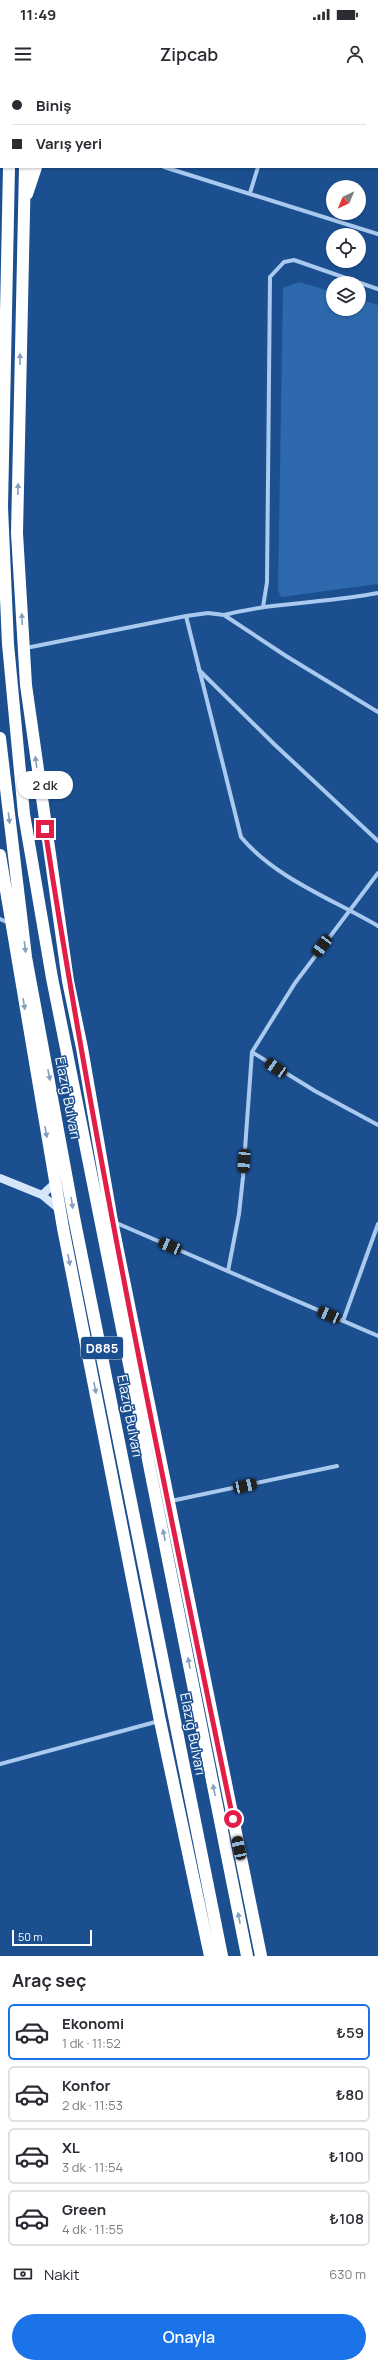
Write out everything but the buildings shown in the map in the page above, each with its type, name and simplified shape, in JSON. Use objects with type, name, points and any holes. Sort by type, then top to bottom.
[{"type":"highway","name":"Elazığ Bulvarı","points":[[9,168],[2,507],[8,644],[24,814],[53,986],[247,1956]]},
{"type":"highway","points":[[25,168],[17,533],[26,685],[68,981],[82,1048],[112,1221],[261,1956]]},
{"type":"highway","points":[[24,204],[36,168]]},
{"type":"highway","name":"Elazığ Bulvarı","points":[[0,738],[26,957],[74,1217],[222,1956]]},
{"type":"highway","points":[[0,855],[60,1210],[160,1721],[210,1956]]},
{"type":"street","points":[[167,168],[378,234]]},
{"type":"street","points":[[250,193],[258,168]]},
{"type":"street","points":[[263,607],[267,582],[270,277],[284,262],[294,260],[378,289]]},
{"type":"street","points":[[23,648],[186,616],[208,613],[224,615],[263,607],[348,599],[378,593]]},
{"type":"street","points":[[224,615],[286,656],[378,712]]},
{"type":"street","points":[[186,616],[241,837],[252,851],[277,868],[378,926]]},
{"type":"street","points":[[198,669],[274,744],[378,841]]},
{"type":"street","points":[[228,1271],[242,1184],[252,1052],[295,983],[378,874]]},
{"type":"street","points":[[0,919],[12,924]]},
{"type":"street","points":[[252,1052],[314,1091],[378,1125]]},
{"type":"street","points":[[0,1178],[42,1195],[60,1210]]},
{"type":"street","points":[[42,1195],[55,1183]]},
{"type":"street","points":[[112,1221],[378,1336]]},
{"type":"street","points":[[343,1321],[378,1224]]},
{"type":"street","points":[[168,1502],[337,1466]]},
{"type":"street","points":[[0,1764],[160,1721]]},
{"type":"shaded area","points":[[299,282],[326,290],[326,316],[366,316],[366,301],[378,305],[378,584],[281,597],[278,590],[283,288]]},
{"type":"route","points":[[45,829],[68,981],[82,1048],[112,1221],[233,1819]]}]
